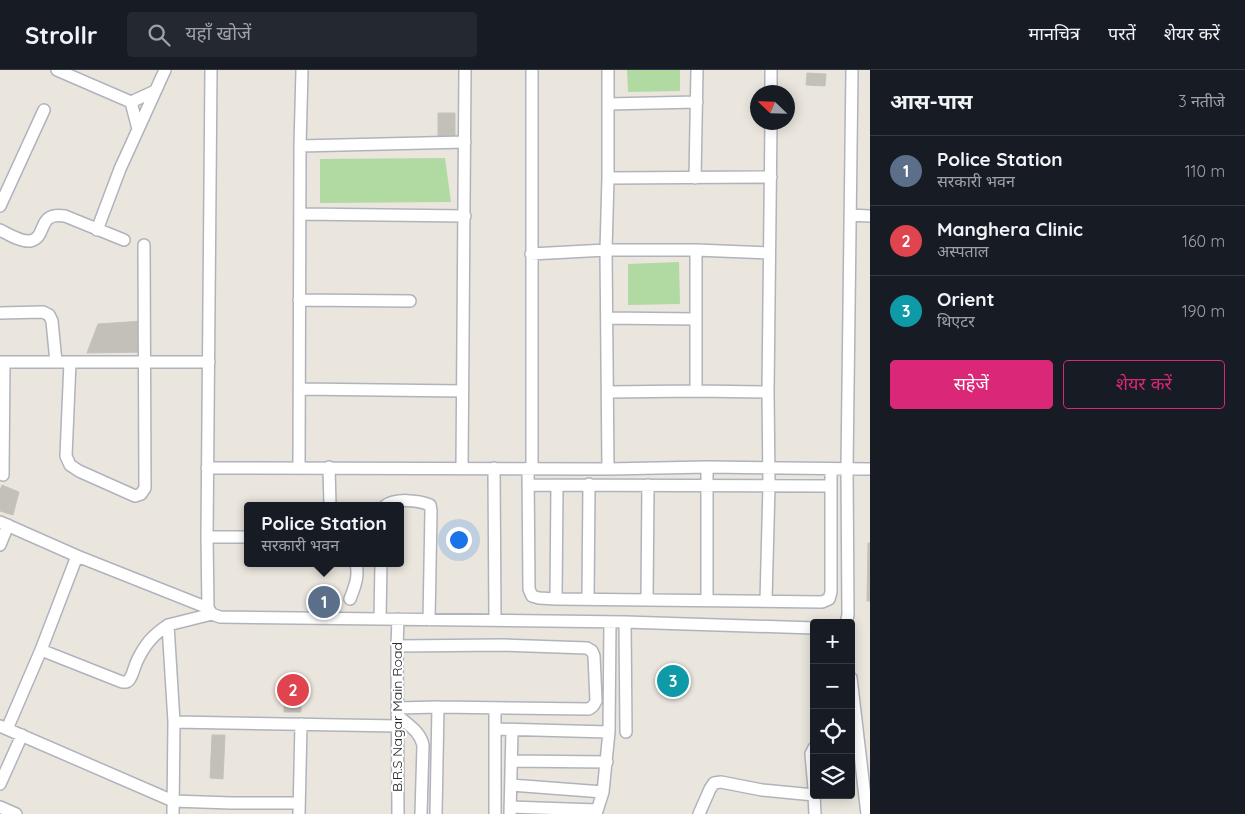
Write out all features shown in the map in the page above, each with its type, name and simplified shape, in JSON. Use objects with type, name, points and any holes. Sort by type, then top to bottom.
[{"type":"street","points":[[57,70],[131,102],[155,91]]},
{"type":"street","points":[[97,230],[120,169],[165,70]]},
{"type":"street","points":[[210,611],[207,537],[210,362],[211,70]]},
{"type":"street","points":[[299,467],[302,70]]},
{"type":"street","points":[[462,468],[465,70]]},
{"type":"street","points":[[532,70],[530,468],[528,485],[529,590],[532,596],[556,599],[822,602],[829,599],[831,592],[831,469]]},
{"type":"street","points":[[608,70],[606,250],[608,469]]},
{"type":"street","points":[[695,178],[697,70]]},
{"type":"street","points":[[770,70],[771,85]]},
{"type":"street","points":[[847,619],[852,70]]},
{"type":"street","points":[[131,102],[138,129]]},
{"type":"street","points":[[608,104],[697,102]]},
{"type":"street","points":[[0,206],[44,110]]},
{"type":"street","points":[[766,601],[769,485],[768,392],[771,130]]},
{"type":"street","points":[[300,146],[465,142]]},
{"type":"street","points":[[608,178],[771,176]]},
{"type":"street","points":[[300,214],[464,216]]},
{"type":"street","points":[[0,230],[22,240],[29,241],[35,239],[50,216],[57,215],[65,216],[124,240]]},
{"type":"street","points":[[850,216],[870,216]]},
{"type":"street","points":[[70,362],[66,456],[70,465],[79,471],[135,496],[141,494],[145,488],[144,245]]},
{"type":"street","points":[[532,254],[606,250],[696,250],[769,253]]},
{"type":"street","points":[[696,250],[696,391]]},
{"type":"street","points":[[299,300],[410,301]]},
{"type":"street","points":[[0,313],[42,312],[49,315],[52,321],[56,362]]},
{"type":"street","points":[[607,318],[695,319]]},
{"type":"street","points":[[3,475],[2,362],[210,362]]},
{"type":"street","points":[[300,389],[462,391]]},
{"type":"street","points":[[608,392],[768,392]]},
{"type":"street","points":[[329,467],[330,502]]},
{"type":"street","points":[[707,600],[708,467]]},
{"type":"street","points":[[208,468],[870,468]]},
{"type":"street","points":[[494,468],[495,620]]},
{"type":"street","points":[[588,599],[589,484]]},
{"type":"street","points":[[528,485],[830,486]]},
{"type":"street","points":[[556,599],[557,485]]},
{"type":"street","points":[[647,599],[648,485]]},
{"type":"street","points":[[390,502],[424,502],[430,505],[429,620]]},
{"type":"street","points":[[0,545],[4,524],[210,611],[220,617],[625,622],[810,628]]},
{"type":"street","points":[[207,537],[244,537]]},
{"type":"street","points":[[77,556],[40,650],[4,727],[173,801],[299,808],[300,724]]},
{"type":"street","points":[[350,599],[355,586],[358,572],[357,567]]},
{"type":"street","points":[[380,620],[381,567]]},
{"type":"street","points":[[40,650],[126,682],[155,634],[168,625],[210,611]]},
{"type":"street","name":"B.R.S Nagar Main Road","points":[[398,619],[398,814]]},
{"type":"street","points":[[512,730],[510,811],[596,812],[602,792],[607,762],[610,622]]},
{"type":"street","points":[[625,622],[626,732]]},
{"type":"street","points":[[168,625],[174,722],[173,814]]},
{"type":"street","points":[[174,722],[300,724],[398,716],[438,707],[589,709],[596,701],[594,656],[592,651],[587,648],[504,645],[397,646]]},
{"type":"street","points":[[436,814],[438,707]]},
{"type":"street","points":[[495,708],[495,814]]},
{"type":"street","points":[[398,716],[416,731],[421,737],[423,745],[421,814]]},
{"type":"street","points":[[495,729],[609,732]]},
{"type":"street","points":[[0,784],[22,735]]},
{"type":"street","points":[[855,743],[870,754]]},
{"type":"street","points":[[855,743],[867,814]]},
{"type":"street","points":[[511,761],[607,762]]},
{"type":"street","points":[[699,814],[714,783],[721,782],[762,790],[810,795]]},
{"type":"street","points":[[511,785],[602,792]]},
{"type":"street","points":[[814,799],[815,814]]},
{"type":"street","points":[[0,807],[16,814]]},
{"type":"green space","points":[[627,70],[680,70],[680,91],[628,92]]},
{"type":"green space","points":[[445,158],[451,202],[320,203],[320,159]]},
{"type":"green space","points":[[679,262],[680,304],[628,305],[628,264]]},
{"type":"building","points":[[807,73],[826,74],[825,86],[806,85]]},
{"type":"building","points":[[438,113],[455,113],[455,139],[438,139]]},
{"type":"building","points":[[142,321],[144,352],[87,353],[98,324]]},
{"type":"building","points":[[2,485],[19,492],[13,515],[0,511],[0,490]]},
{"type":"building","points":[[868,543],[870,543],[870,601],[867,601]]},
{"type":"building","points":[[285,678],[301,678],[301,712],[284,712]]},
{"type":"building","points":[[212,735],[225,735],[223,779],[210,778]]},
{"type":"place","name":"Police Station","points":[[324,602]]},
{"type":"place","name":"Orient","points":[[673,681]]},
{"type":"place","name":"Manghera Clinic","points":[[293,690]]}]
